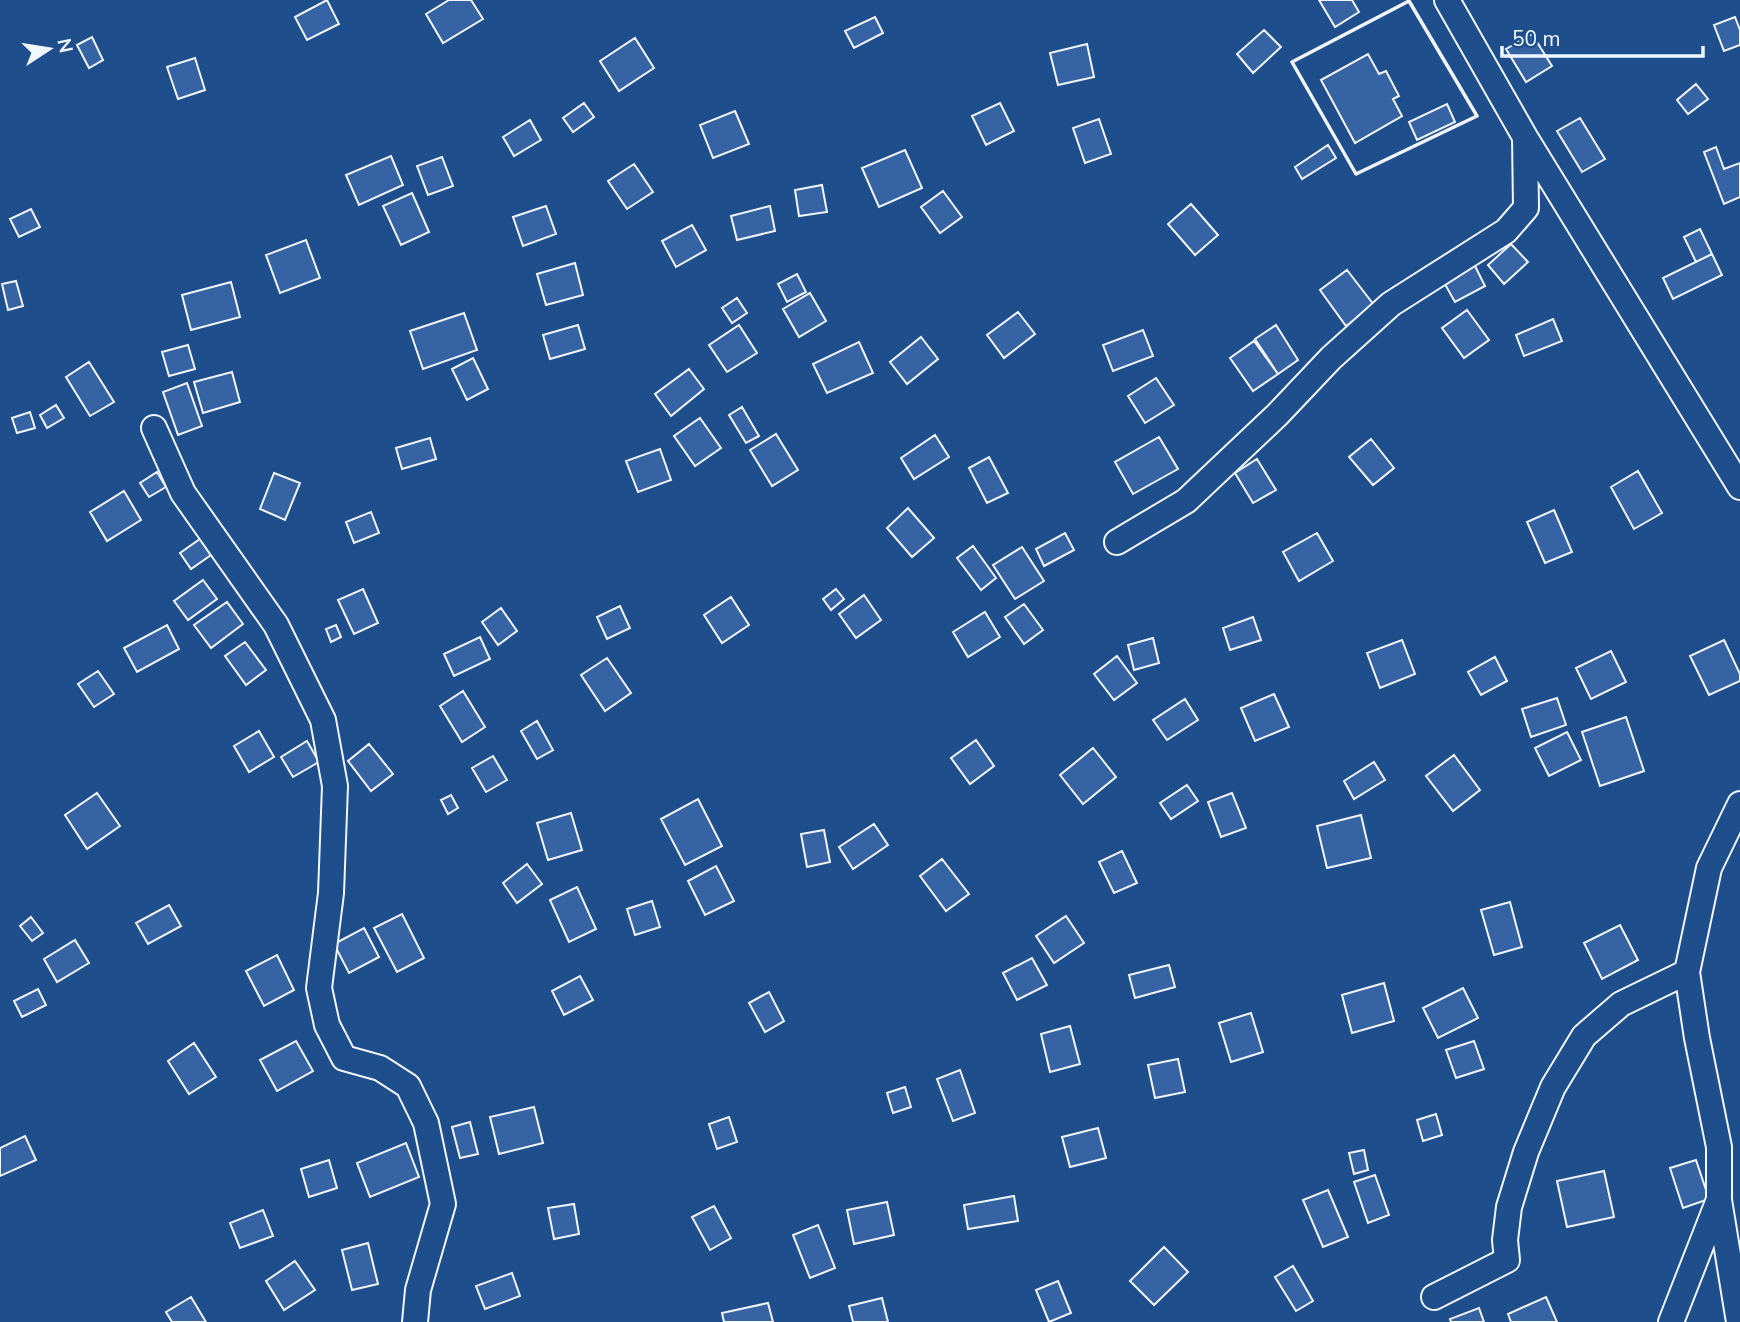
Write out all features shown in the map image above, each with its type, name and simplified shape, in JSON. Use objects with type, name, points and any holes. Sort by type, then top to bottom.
[{"type":"street","points":[[1447,0],[1525,137],[1740,487]]},
{"type":"street","points":[[1117,542],[1186,501],[1278,415],[1331,358],[1391,304],[1506,231],[1526,208],[1525,137]]},
{"type":"street","points":[[154,428],[183,493],[276,625],[323,720],[335,786],[331,892],[319,988],[327,1025],[344,1058],[380,1068],[408,1086],[426,1123],[443,1204],[418,1290],[415,1322]]},
{"type":"street","points":[[1739,1322],[1719,1200],[1719,1147],[1697,1038],[1688,972],[1709,868],[1740,804]]},
{"type":"street","points":[[1434,1297],[1507,1259],[1505,1240],[1508,1207],[1526,1152],[1553,1087],[1584,1036],[1621,1004],[1688,972]]},
{"type":"street","points":[[1671,1322],[1719,1200]]},
{"type":"building","points":[[327,0],[339,24],[307,40],[295,17]]},
{"type":"building","points":[[449,0],[471,0],[483,19],[443,43],[426,14]]},
{"type":"building","points":[[1319,0],[1352,0],[1359,12],[1335,27]]},
{"type":"building","points":[[875,17],[883,33],[854,48],[845,31]]},
{"type":"building","points":[[1735,17],[1740,30],[1740,45],[1724,51],[1714,25]]},
{"type":"building","points":[[1264,30],[1281,47],[1253,73],[1237,54]]},
{"type":"building","points":[[1532,34],[1552,66],[1526,82],[1506,49]]},
{"type":"building","points":[[92,37],[103,60],[89,68],[77,45]]},
{"type":"building","points":[[635,38],[654,68],[619,91],[600,61]]},
{"type":"building","points":[[1087,44],[1094,77],[1058,85],[1050,53]]},
{"type":"building","points":[[1368,54],[1379,74],[1386,71],[1399,96],[1393,99],[1402,116],[1355,143],[1321,80]]},
{"type":"building","points":[[195,58],[205,90],[178,99],[167,67]]},
{"type":"building","points":[[1696,84],[1708,99],[1688,114],[1677,100]]},
{"type":"building","points":[[584,103],[594,117],[573,132],[563,118]]},
{"type":"building","points":[[1000,103],[1014,131],[986,145],[972,116]]},
{"type":"building","points":[[1447,104],[1455,122],[1417,140],[1409,122]]},
{"type":"building","points":[[735,111],[749,144],[713,158],[700,125]]},
{"type":"building","points":[[1580,118],[1605,159],[1582,172],[1557,131]]},
{"type":"building","points":[[1099,119],[1111,154],[1085,163],[1073,128]]},
{"type":"building","points":[[530,120],[541,140],[514,156],[503,137]]},
{"type":"building","points":[[1328,145],[1336,158],[1302,179],[1295,167]]},
{"type":"building","points":[[1716,147],[1724,169],[1740,163],[1740,197],[1724,204],[1704,152]]},
{"type":"building","points":[[905,150],[922,188],[879,207],[862,168]]},
{"type":"building","points":[[391,156],[403,185],[359,205],[346,175]]},
{"type":"building","points":[[442,157],[453,186],[428,195],[417,166]]},
{"type":"building","points":[[634,164],[653,192],[627,209],[608,181]]},
{"type":"building","points":[[822,185],[827,212],[799,216],[795,190]]},
{"type":"building","points":[[943,191],[962,217],[940,233],[921,207]]},
{"type":"building","points":[[412,193],[429,232],[401,245],[383,206]]},
{"type":"building","points":[[1191,204],[1218,235],[1195,255],[1168,224]]},
{"type":"building","points":[[546,206],[556,234],[523,246],[513,217]]},
{"type":"building","points":[[770,206],[775,231],[737,240],[731,216]]},
{"type":"building","points":[[31,209],[40,227],[19,237],[10,219]]},
{"type":"building","points":[[692,225],[706,250],[676,267],[662,241]]},
{"type":"building","points":[[1700,229],[1712,254],[1696,262],[1684,237]]},
{"type":"building","points":[[306,240],[320,278],[280,293],[266,255]]},
{"type":"building","points":[[1511,244],[1528,262],[1504,284],[1488,265]]},
{"type":"building","points":[[1712,254],[1722,275],[1673,299],[1663,278]]},
{"type":"building","points":[[1473,262],[1485,286],[1455,302],[1442,279]]},
{"type":"building","points":[[575,263],[583,295],[546,305],[537,274]]},
{"type":"building","points":[[1347,270],[1374,305],[1346,326],[1320,290]]},
{"type":"building","points":[[797,274],[806,292],[787,302],[778,284]]},
{"type":"building","points":[[16,281],[23,306],[8,310],[2,284]]},
{"type":"building","points":[[231,282],[240,317],[191,330],[182,295]]},
{"type":"building","points":[[810,293],[826,321],[799,337],[783,309]]},
{"type":"building","points":[[737,298],[747,313],[732,323],[722,308]]},
{"type":"building","points":[[1467,310],[1489,340],[1464,358],[1442,328]]},
{"type":"building","points":[[1018,312],[1035,334],[1004,358],[987,335]]},
{"type":"building","points":[[464,313],[477,350],[423,369],[410,331]]},
{"type":"building","points":[[1553,319],[1562,341],[1524,356],[1516,335]]},
{"type":"building","points":[[578,325],[585,349],[550,359],[543,335]]},
{"type":"building","points":[[739,325],[757,353],[727,372],[709,345]]},
{"type":"building","points":[[1276,325],[1298,360],[1278,374],[1255,339]]},
{"type":"building","points":[[1143,330],[1153,356],[1113,371],[1103,345]]},
{"type":"building","points":[[921,337],[938,359],[907,384],[890,362]]},
{"type":"building","points":[[1254,341],[1278,374],[1253,391],[1230,358]]},
{"type":"building","points":[[859,342],[873,373],[827,393],[813,364]]},
{"type":"building","points":[[188,345],[195,369],[169,376],[162,352]]},
{"type":"building","points":[[473,358],[488,389],[467,400],[452,369]]},
{"type":"building","points":[[89,362],[114,402],[90,416],[66,377]]},
{"type":"building","points":[[689,369],[704,389],[671,416],[655,394]]},
{"type":"building","points":[[232,372],[240,402],[203,413],[194,382]]},
{"type":"building","points":[[1156,378],[1174,405],[1145,423],[1128,396]]},
{"type":"building","points":[[187,383],[202,426],[178,435],[163,392]]},
{"type":"building","points":[[56,405],[64,418],[47,428],[40,415]]},
{"type":"building","points":[[742,407],[759,436],[746,443],[729,415]]},
{"type":"building","points":[[30,412],[35,428],[17,433],[12,418]]},
{"type":"building","points":[[700,418],[721,448],[695,466],[674,436]]},
{"type":"building","points":[[776,434],[798,470],[772,486],[750,450]]},
{"type":"building","points":[[935,435],[949,457],[914,479],[901,458]]},
{"type":"building","points":[[1159,437],[1178,469],[1133,494],[1115,462]]},
{"type":"building","points":[[430,438],[436,459],[402,469],[396,448]]},
{"type":"building","points":[[1371,439],[1394,468],[1373,485],[1349,457]]},
{"type":"building","points":[[660,449],[671,480],[638,492],[626,461]]},
{"type":"building","points":[[989,457],[1008,493],[987,503],[969,468]]},
{"type":"building","points":[[1257,459],[1276,490],[1253,503],[1235,473]]},
{"type":"building","points":[[1638,471],[1662,513],[1634,529],[1611,487]]},
{"type":"building","points":[[157,472],[166,487],[149,497],[140,483]]},
{"type":"building","points":[[274,473],[300,483],[285,520],[260,509]]},
{"type":"building","points":[[124,491],[141,520],[107,541],[90,512]]},
{"type":"building","points":[[908,508],[934,538],[912,557],[887,528]]},
{"type":"building","points":[[1554,510],[1572,552],[1545,563],[1527,522]]},
{"type":"building","points":[[371,512],[379,533],[354,543],[346,522]]},
{"type":"building","points":[[1065,533],[1074,550],[1044,566],[1036,549]]},
{"type":"building","points":[[1317,533],[1333,561],[1299,581],[1283,552]]},
{"type":"building","points":[[200,539],[211,555],[191,569],[180,553]]},
{"type":"building","points":[[973,546],[996,578],[981,590],[957,558]]},
{"type":"building","points":[[1022,547],[1044,581],[1015,599],[993,565]]},
{"type":"building","points":[[203,580],[217,599],[188,620],[174,601]]},
{"type":"building","points":[[363,589],[378,623],[354,634],[338,600]]},
{"type":"building","points":[[836,589],[844,599],[831,610],[823,599]]},
{"type":"building","points":[[864,595],[881,620],[856,638],[839,614]]},
{"type":"building","points":[[731,597],[749,625],[722,643],[704,615]]},
{"type":"building","points":[[227,602],[243,624],[211,648],[194,625]]},
{"type":"building","points":[[1024,604],[1043,630],[1024,644],[1005,617]]},
{"type":"building","points":[[620,606],[630,628],[607,639],[597,617]]},
{"type":"building","points":[[501,608],[517,631],[498,645],[482,622]]},
{"type":"building","points":[[985,612],[1000,637],[968,657],[953,632]]},
{"type":"building","points":[[1253,617],[1261,640],[1230,650],[1223,628]]},
{"type":"building","points":[[167,625],[179,649],[137,672],[124,648]]},
{"type":"building","points":[[336,625],[341,637],[331,642],[326,629]]},
{"type":"building","points":[[480,637],[490,659],[454,676],[444,654]]},
{"type":"building","points":[[1153,638],[1159,663],[1134,670],[1128,645]]},
{"type":"building","points":[[1402,640],[1415,674],[1380,688],[1367,653]]},
{"type":"building","points":[[1724,640],[1740,674],[1740,681],[1709,695],[1690,656]]},
{"type":"building","points":[[245,642],[266,670],[246,685],[225,656]]},
{"type":"building","points":[[1611,651],[1626,682],[1591,699],[1576,668]]},
{"type":"building","points":[[1117,656],[1137,683],[1114,700],[1094,674]]},
{"type":"building","points":[[1495,657],[1507,681],[1481,695],[1468,672]]},
{"type":"building","points":[[607,658],[631,693],[605,711],[581,675]]},
{"type":"building","points":[[98,671],[114,694],[94,707],[78,684]]},
{"type":"building","points":[[463,691],[485,727],[462,742],[440,706]]},
{"type":"building","points":[[1274,694],[1289,727],[1255,741],[1241,708]]},
{"type":"building","points":[[1557,698],[1566,725],[1531,737],[1522,709]]},
{"type":"building","points":[[1185,699],[1198,720],[1167,740],[1153,720]]},
{"type":"building","points":[[1626,717],[1644,771],[1600,786],[1582,732]]},
{"type":"building","points":[[537,721],[553,750],[537,759],[521,731]]},
{"type":"building","points":[[259,731],[274,757],[249,772],[234,746]]},
{"type":"building","points":[[1567,732],[1581,760],[1549,776],[1535,748]]},
{"type":"building","points":[[976,740],[994,766],[970,784],[951,758]]},
{"type":"building","points":[[307,741],[319,762],[293,777],[281,757]]},
{"type":"building","points":[[369,744],[393,774],[371,791],[348,761]]},
{"type":"building","points":[[1093,748],[1116,777],[1083,804],[1060,775]]},
{"type":"building","points":[[1454,755],[1480,790],[1453,811],[1426,776]]},
{"type":"building","points":[[493,756],[507,780],[486,792],[472,768]]},
{"type":"building","points":[[1374,762],[1385,780],[1354,799],[1344,781]]},
{"type":"building","points":[[1187,785],[1198,801],[1171,819],[1160,803]]},
{"type":"building","points":[[97,793],[120,826],[87,849],[65,815]]},
{"type":"building","points":[[1232,793],[1246,828],[1221,837],[1208,802]]},
{"type":"building","points":[[451,795],[458,808],[448,814],[441,800]]},
{"type":"building","points":[[698,799],[722,846],[685,865],[661,819]]},
{"type":"building","points":[[571,813],[582,850],[548,860],[537,823]]},
{"type":"building","points":[[1361,815],[1371,858],[1327,868],[1317,826]]},
{"type":"building","points":[[874,824],[888,845],[853,869],[839,847]]},
{"type":"building","points":[[824,830],[830,862],[807,867],[801,834]]},
{"type":"building","points":[[1122,851],[1137,883],[1114,893],[1099,862]]},
{"type":"building","points":[[942,859],[969,894],[946,911],[920,876]]},
{"type":"building","points":[[527,864],[542,884],[517,903],[503,883]]},
{"type":"building","points":[[716,866],[734,901],[705,915],[688,881]]},
{"type":"building","points":[[577,887],[596,929],[569,942],[550,900]]},
{"type":"building","points":[[652,901],[660,927],[635,935],[627,909]]},
{"type":"building","points":[[1510,902],[1522,947],[1494,955],[1481,910]]},
{"type":"building","points":[[169,905],[181,926],[148,944],[136,923]]},
{"type":"building","points":[[402,914],[424,958],[397,972],[374,928]]},
{"type":"building","points":[[1066,916],[1084,943],[1054,963],[1036,936]]},
{"type":"building","points":[[31,917],[43,933],[32,941],[20,926]]},
{"type":"building","points":[[1620,925],[1638,960],[1602,979],[1584,943]]},
{"type":"building","points":[[364,928],[379,957],[349,973],[334,944]]},
{"type":"building","points":[[75,940],[89,963],[57,982],[44,959]]},
{"type":"building","points":[[277,955],[294,990],[264,1006],[246,971]]},
{"type":"building","points":[[1032,958],[1047,985],[1017,1000],[1003,973]]},
{"type":"building","points":[[1169,965],[1175,987],[1135,998],[1129,975]]},
{"type":"building","points":[[580,976],[593,1000],[564,1015],[552,991]]},
{"type":"building","points":[[1384,983],[1394,1021],[1352,1033],[1342,995]]},
{"type":"building","points":[[1463,988],[1478,1018],[1438,1038],[1423,1008]]},
{"type":"building","points":[[38,989],[46,1005],[22,1017],[14,1001]]},
{"type":"building","points":[[769,992],[784,1021],[765,1032],[749,1003]]},
{"type":"building","points":[[1251,1013],[1263,1052],[1231,1062],[1219,1023]]},
{"type":"building","points":[[1070,1026],[1080,1064],[1050,1072],[1041,1034]]},
{"type":"building","points":[[296,1041],[313,1071],[277,1091],[260,1060]]},
{"type":"building","points":[[1474,1041],[1484,1069],[1456,1078],[1446,1050]]},
{"type":"building","points":[[194,1043],[216,1077],[189,1094],[168,1061]]},
{"type":"building","points":[[1178,1059],[1185,1092],[1155,1098],[1148,1065]]},
{"type":"building","points":[[960,1070],[975,1113],[953,1121],[937,1079]]},
{"type":"building","points":[[905,1087],[911,1107],[893,1113],[887,1093]]},
{"type":"building","points":[[534,1107],[543,1143],[499,1154],[490,1117]]},
{"type":"building","points":[[1436,1114],[1442,1135],[1423,1141],[1417,1120]]},
{"type":"building","points":[[729,1117],[737,1142],[717,1149],[709,1124]]},
{"type":"building","points":[[470,1122],[478,1154],[460,1158],[452,1127]]},
{"type":"building","points":[[1098,1128],[1106,1158],[1070,1167],[1062,1137]]},
{"type":"building","points":[[25,1136],[36,1160],[0,1176],[0,1148]]},
{"type":"building","points":[[406,1143],[419,1177],[370,1197],[357,1163]]},
{"type":"building","points":[[1364,1150],[1368,1170],[1354,1174],[1349,1153]]},
{"type":"building","points":[[329,1160],[337,1188],[309,1197],[301,1169]]},
{"type":"building","points":[[1696,1160],[1709,1199],[1683,1208],[1670,1168]]},
{"type":"building","points":[[1604,1171],[1614,1217],[1567,1227],[1557,1181]]},
{"type":"building","points":[[1375,1175],[1389,1215],[1368,1223],[1354,1182]]},
{"type":"building","points":[[1328,1190],[1348,1237],[1323,1247],[1303,1200]]},
{"type":"building","points":[[1014,1196],[1018,1221],[968,1229],[964,1205]]},
{"type":"building","points":[[887,1202],[894,1235],[854,1244],[847,1210]]},
{"type":"building","points":[[574,1204],[579,1234],[554,1239],[548,1208]]},
{"type":"building","points":[[714,1206],[731,1238],[710,1250],[692,1217]]},
{"type":"building","points":[[263,1210],[273,1236],[240,1248],[230,1223]]},
{"type":"building","points":[[818,1225],[835,1268],[810,1278],[793,1235]]},
{"type":"building","points":[[368,1243],[378,1284],[352,1290],[342,1250]]},
{"type":"building","points":[[1164,1247],[1188,1272],[1154,1305],[1130,1281]]},
{"type":"building","points":[[295,1261],[315,1290],[284,1310],[266,1281]]},
{"type":"building","points":[[1293,1266],[1313,1301],[1296,1311],[1275,1277]]},
{"type":"building","points":[[512,1273],[520,1296],[485,1309],[476,1286]]},
{"type":"building","points":[[1058,1281],[1071,1313],[1049,1322],[1036,1290]]},
{"type":"building","points":[[191,1297],[206,1322],[172,1322],[166,1312]]},
{"type":"building","points":[[1546,1297],[1557,1322],[1511,1322],[1508,1314]]},
{"type":"building","points":[[882,1298],[888,1322],[853,1322],[849,1306]]},
{"type":"building","points":[[768,1303],[773,1322],[724,1322],[722,1313]]},
{"type":"building","points":[[1479,1308],[1484,1322],[1451,1322],[1450,1319]]},
{"type":"wall","points":[[1409,1],[1477,116],[1356,174],[1292,62],[1409,1]]}]
